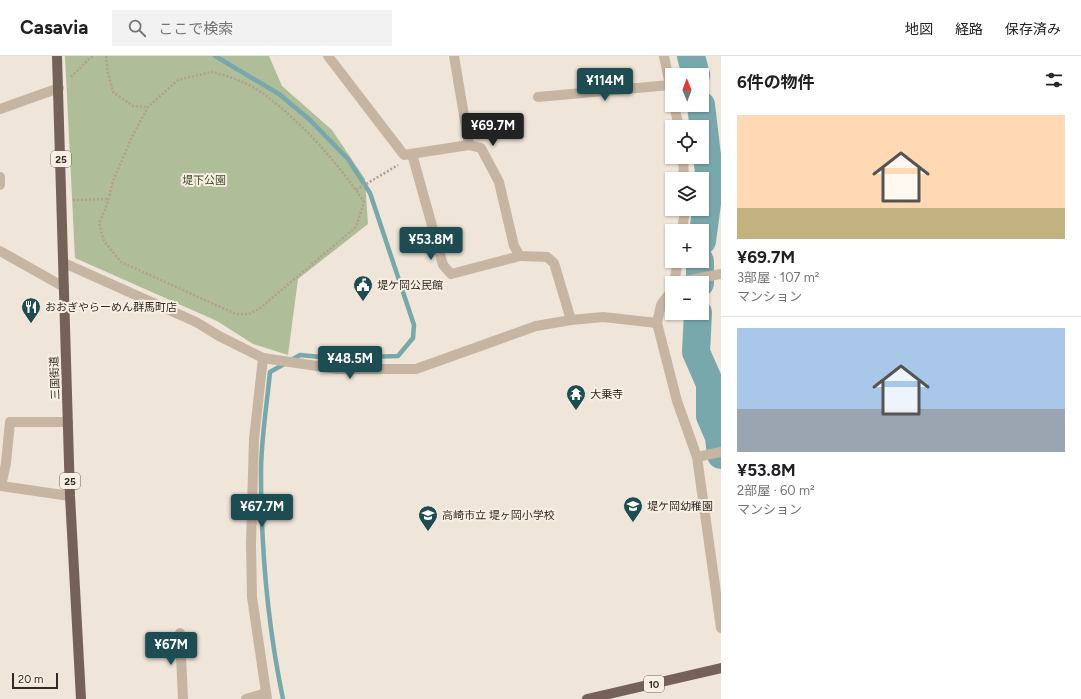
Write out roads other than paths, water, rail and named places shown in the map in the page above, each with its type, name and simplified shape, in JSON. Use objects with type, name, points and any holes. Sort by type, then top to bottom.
[{"type":"main road","name":"三国街道","points":[[57,56],[63,85],[64,287],[70,496],[81,699]]},
{"type":"main road","name":"10","points":[[587,699],[601,697],[721,668]]},
{"type":"street","points":[[328,56],[408,154],[443,265],[451,274],[520,256],[547,257],[554,263],[571,320]]},
{"type":"street","points":[[454,56],[469,145]]},
{"type":"street","points":[[664,56],[666,68]]},
{"type":"street","points":[[0,109],[63,85]]},
{"type":"street","points":[[538,97],[665,90]]},
{"type":"street","points":[[408,154],[469,145],[482,148],[499,182],[514,246],[520,256]]},
{"type":"street","points":[[0,177],[0,185]]},
{"type":"street","points":[[0,251],[64,287]]},
{"type":"street","points":[[64,263],[196,322],[219,336],[262,358],[338,369],[416,368],[536,326],[571,320],[603,317],[657,323]]},
{"type":"street","points":[[709,276],[721,274]]},
{"type":"street","points":[[665,300],[661,305],[657,323],[677,401],[697,457],[721,628]]},
{"type":"street","points":[[246,699],[266,696],[252,597],[251,543],[254,439],[262,358]]},
{"type":"street","points":[[68,422],[10,422],[3,462],[1,486],[70,496]]},
{"type":"street","points":[[697,457],[721,452]]},
{"type":"street","points":[[180,632],[183,699]]},
{"type":"waterway","points":[[215,56],[279,94],[310,120],[348,159],[370,193],[414,325],[413,338],[398,356],[331,358],[300,355],[270,372],[261,460],[262,529],[269,615],[283,699]]},
{"type":"waterway","points":[[691,56],[694,68]]},
{"type":"waterway","points":[[702,112],[710,181],[704,224]]},
{"type":"waterway","points":[[700,268],[700,276]]},
{"type":"waterway","points":[[698,320],[696,352],[710,384],[710,416],[719,437],[721,455]]},
{"type":"place","name":"堤ケ岡公民館","points":[[363,302]]},
{"type":"place","name":"おおぎやらーめん群馬町店","points":[[31,324]]},
{"type":"place","name":"大乗寺","points":[[576,411]]},
{"type":"place","name":"堤ケ岡幼稚園","points":[[633,523]]},
{"type":"place","name":"高崎市立 堤ヶ岡小学校","points":[[428,532]]},
{"type":"park label","name":"堤下公園","points":[[204,180]]}]
